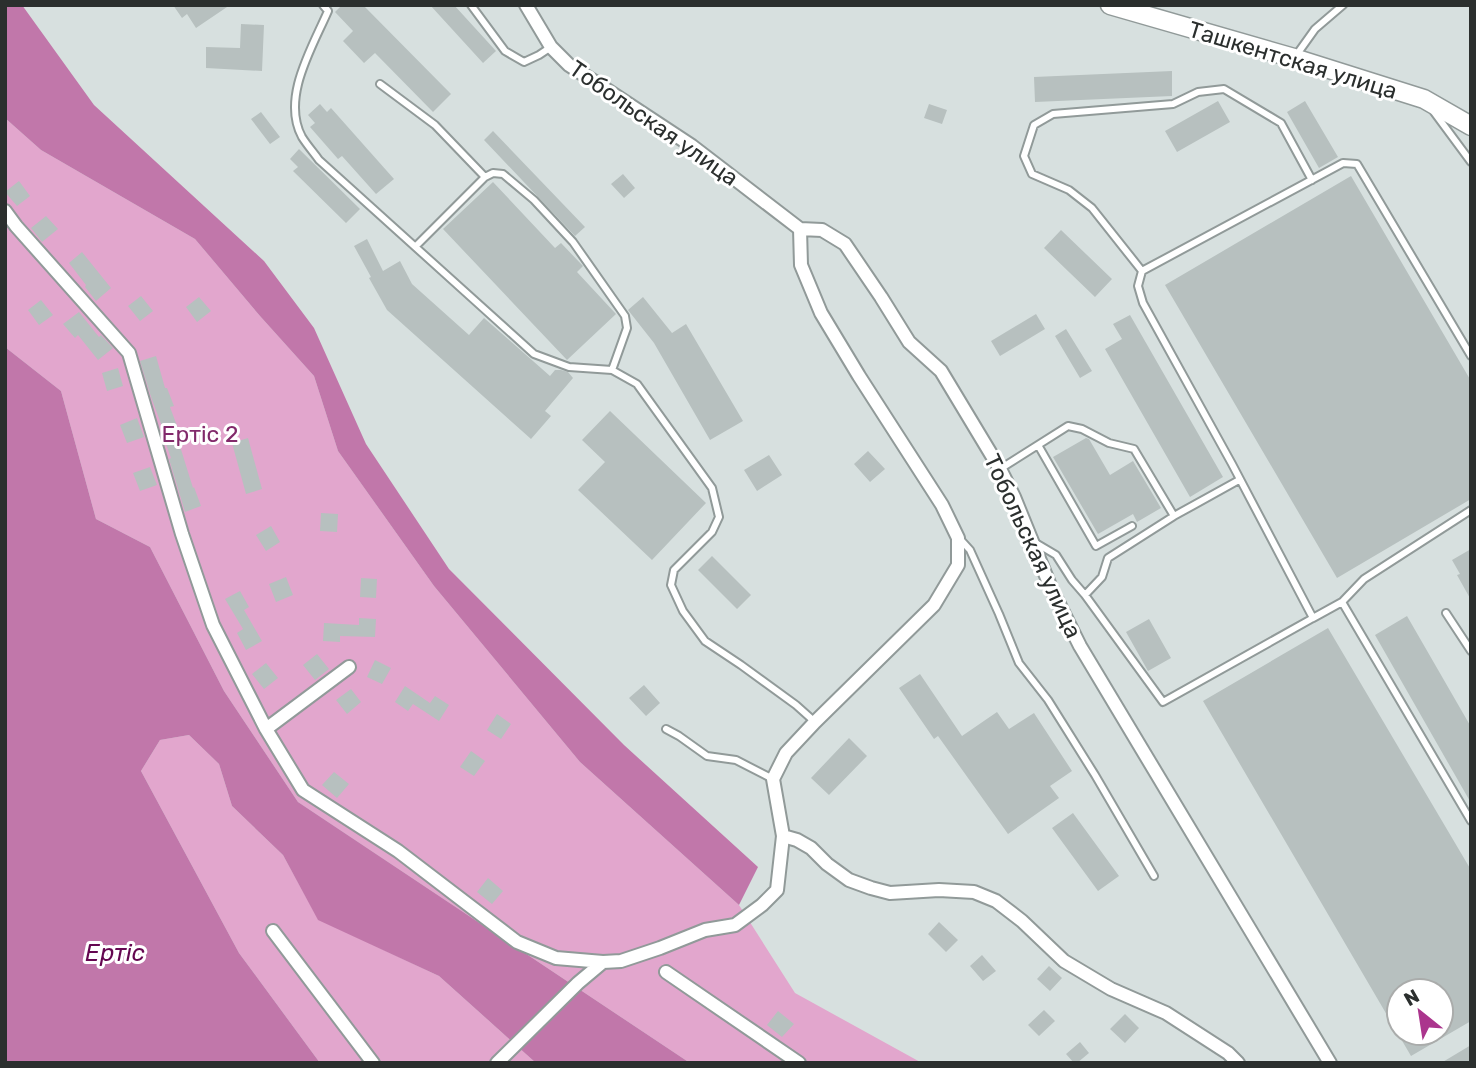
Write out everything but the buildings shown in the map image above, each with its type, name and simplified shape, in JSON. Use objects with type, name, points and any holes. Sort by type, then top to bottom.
[{"type":"main road","name":"Ташкентская улица","points":[[1110,5],[1424,99],[1471,126]]},
{"type":"street","name":"Тобольская улица","points":[[526,5],[551,47],[569,65],[692,146],[800,229],[822,230],[845,244],[909,342],[941,371],[1000,469],[1014,496],[1051,588],[1080,646],[1330,1063]]},
{"type":"street","points":[[5,211],[129,353],[182,534],[213,625],[266,729],[303,790],[398,850],[517,942],[556,958],[603,962],[621,961],[705,930],[736,925],[777,890],[783,836],[773,779],[786,753],[934,606],[958,565],[958,538],[942,505],[821,313],[801,265],[800,229]]},
{"type":"street","points":[[266,729],[349,667]]},
{"type":"street","points":[[783,836],[811,848],[849,880],[871,888],[890,893],[939,890],[974,892],[996,901],[1022,920],[1064,961],[1111,989],[1166,1013],[1228,1053],[1238,1063]]},
{"type":"street","points":[[273,931],[373,1063]]},
{"type":"street","points":[[497,1063],[603,962]]},
{"type":"street","points":[[666,972],[799,1063]]},
{"type":"lane","points":[[323,5],[328,11],[296,87],[294,112],[302,137],[319,160],[534,354],[569,367],[612,370],[637,384],[712,488],[719,517],[712,532],[674,570],[671,585],[683,611],[705,641],[796,705],[815,722]]},
{"type":"lane","points":[[471,5],[505,51],[524,62],[551,47]]},
{"type":"lane","points":[[1294,58],[1315,29],[1343,5]]},
{"type":"lane","points":[[380,84],[435,125],[485,177]]},
{"type":"lane","points":[[1142,271],[1093,208],[1069,190],[1032,174],[1024,156],[1034,125],[1053,114],[1173,104],[1198,92],[1224,89],[1281,123],[1311,180]]},
{"type":"lane","points":[[1424,99],[1471,162]]},
{"type":"lane","points":[[1313,618],[1143,303],[1138,286],[1142,271],[1343,163],[1357,164],[1471,356]]},
{"type":"lane","points":[[416,246],[485,177],[493,173],[503,174],[534,201],[573,242],[625,316],[627,328],[612,370]]},
{"type":"lane","points":[[1000,469],[1068,426],[1082,429],[1109,443],[1134,449],[1174,516]]},
{"type":"lane","points":[[1038,444],[1096,546],[1132,526]]},
{"type":"lane","points":[[1085,594],[1102,577],[1108,558],[1174,516],[1239,480]]},
{"type":"lane","points":[[1031,540],[1056,555],[1163,702],[1342,602],[1364,579],[1471,510]]},
{"type":"lane","points":[[958,538],[970,550],[1019,663],[1055,710],[1154,876]]},
{"type":"lane","points":[[1342,602],[1471,821]]},
{"type":"lane","points":[[1446,613],[1471,651]]},
{"type":"lane","points":[[666,729],[707,756],[736,760],[773,779]]},
{"type":"green space","name":"Ертіс 2","points":[[5,118],[41,150],[195,239],[314,376],[338,451],[434,586],[580,762],[739,905],[795,993],[922,1063],[690,1063],[298,802],[224,691],[150,547],[96,519],[61,391],[5,347]]},
{"type":"green space","points":[[189,735],[219,764],[232,806],[283,855],[318,919],[439,976],[536,1063],[320,1063],[239,953],[141,771],[160,740]]},
{"type":"water","points":[[5,5],[22,5],[94,105],[264,261],[314,328],[366,444],[449,569],[624,745],[758,867],[739,905],[580,762],[434,586],[338,451],[314,376],[195,239],[41,150],[5,118]]},
{"type":"water","name":"Ертіс","points":[[5,347],[61,391],[96,519],[150,547],[224,691],[298,802],[690,1063],[536,1063],[439,976],[318,920],[283,855],[232,806],[219,764],[189,735],[160,740],[141,771],[239,953],[320,1063],[5,1063]]}]
